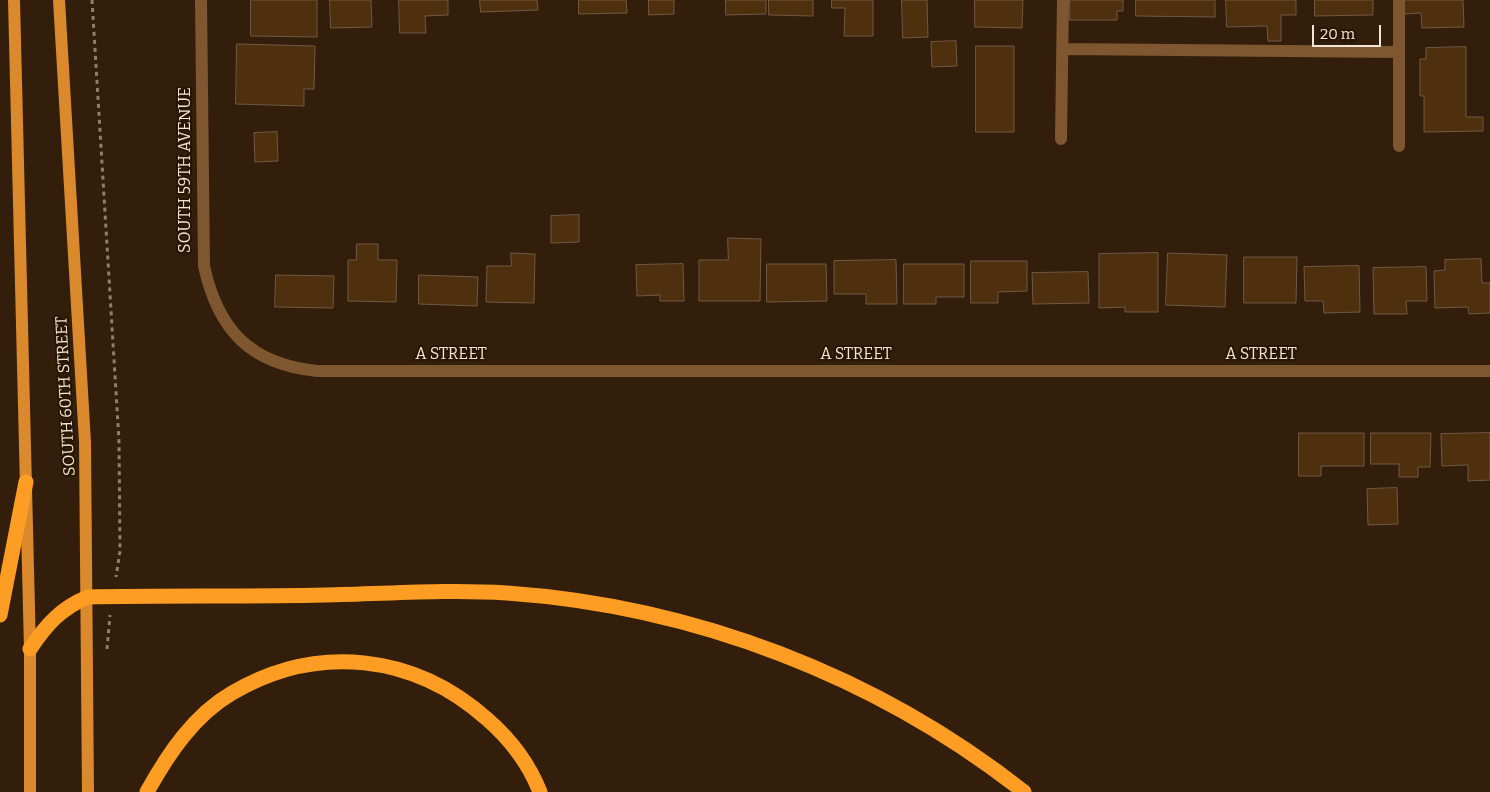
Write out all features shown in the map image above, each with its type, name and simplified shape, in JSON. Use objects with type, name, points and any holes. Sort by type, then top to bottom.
[{"type":"highway","points":[[0,614],[26,482]]},
{"type":"highway","points":[[30,649],[45,628],[64,609],[88,597],[323,596],[416,591],[474,592],[551,598],[659,617],[715,631],[775,651],[867,691],[959,743],[1024,792]]},
{"type":"highway","points":[[147,792],[162,765],[181,738],[206,712],[231,693],[264,677],[292,668],[338,661],[375,663],[410,672],[444,687],[474,707],[500,731],[522,758],[540,792]]},
{"type":"main road","points":[[14,0],[30,649],[30,792]]},
{"type":"main road","name":"SOUTH 60TH STREET","points":[[59,0],[81,355],[88,597],[88,792]]},
{"type":"street","name":"SOUTH 59TH AVENUE","points":[[201,0],[204,266],[213,301],[233,333]]},
{"type":"street","points":[[1061,139],[1063,0]]},
{"type":"street","points":[[1399,0],[1399,146]]},
{"type":"street","points":[[1063,49],[1399,52]]},
{"type":"street","name":"A STREET","points":[[233,333],[254,351],[275,363],[317,371],[1490,371]]},
{"type":"path","points":[[92,0],[120,441],[120,551],[107,639],[107,658]]},
{"type":"building","points":[[251,0],[317,0],[317,37],[251,36]]},
{"type":"building","points":[[330,0],[371,0],[372,27],[331,28]]},
{"type":"building","points":[[399,0],[448,0],[448,15],[425,16],[426,33],[400,33]]},
{"type":"building","points":[[480,0],[537,0],[538,10],[481,12]]},
{"type":"building","points":[[579,0],[626,0],[627,13],[579,14]]},
{"type":"building","points":[[649,0],[674,0],[674,14],[649,15]]},
{"type":"building","points":[[726,0],[766,0],[766,14],[726,15]]},
{"type":"building","points":[[769,0],[813,0],[813,16],[769,15]]},
{"type":"building","points":[[832,0],[873,0],[873,36],[844,36],[845,8],[832,8]]},
{"type":"building","points":[[902,0],[927,0],[928,37],[903,38]]},
{"type":"building","points":[[975,0],[1023,0],[1022,28],[975,27]]},
{"type":"building","points":[[1070,0],[1123,0],[1123,11],[1117,11],[1117,20],[1070,20]]},
{"type":"building","points":[[1136,0],[1215,0],[1215,17],[1136,16]]},
{"type":"building","points":[[1226,0],[1296,0],[1296,15],[1281,15],[1281,41],[1268,41],[1267,26],[1227,27]]},
{"type":"building","points":[[1315,0],[1373,0],[1373,15],[1315,16]]},
{"type":"building","points":[[1405,0],[1463,0],[1464,27],[1422,28],[1421,13],[1405,14]]},
{"type":"building","points":[[956,41],[957,66],[932,67],[931,42]]},
{"type":"building","points":[[237,44],[315,46],[314,89],[304,89],[304,106],[236,104]]},
{"type":"building","points":[[976,46],[1014,46],[1014,132],[976,132]]},
{"type":"building","points":[[1466,47],[1466,117],[1483,117],[1483,131],[1424,132],[1424,96],[1420,96],[1420,59],[1426,59],[1426,48]]},
{"type":"building","points":[[277,132],[278,161],[255,162],[254,133]]},
{"type":"building","points":[[579,215],[579,242],[551,243],[551,216]]},
{"type":"building","points":[[728,238],[761,239],[760,301],[699,301],[699,260],[728,260]]},
{"type":"building","points":[[357,244],[378,244],[378,260],[397,260],[396,302],[348,301],[348,260],[356,260]]},
{"type":"building","points":[[511,253],[535,254],[534,303],[486,302],[487,266],[511,266]]},
{"type":"building","points":[[1158,253],[1158,312],[1125,312],[1125,307],[1099,308],[1099,254]]},
{"type":"building","points":[[1168,253],[1227,255],[1225,307],[1166,305]]},
{"type":"building","points":[[1244,257],[1297,257],[1296,303],[1244,303]]},
{"type":"building","points":[[1481,259],[1482,283],[1490,283],[1490,313],[1469,314],[1468,307],[1435,308],[1434,271],[1445,270],[1445,260]]},
{"type":"building","points":[[896,260],[897,304],[866,304],[866,294],[834,294],[834,261]]},
{"type":"building","points":[[971,261],[1027,261],[1027,291],[998,292],[998,303],[971,303]]},
{"type":"building","points":[[683,264],[684,301],[660,301],[660,295],[637,296],[636,265]]},
{"type":"building","points":[[767,264],[826,264],[827,301],[767,302]]},
{"type":"building","points":[[904,264],[964,264],[964,297],[936,297],[936,304],[904,304]]},
{"type":"building","points":[[1359,266],[1360,312],[1324,313],[1323,301],[1305,301],[1304,267]]},
{"type":"building","points":[[1426,267],[1427,301],[1406,301],[1407,314],[1374,314],[1373,268]]},
{"type":"building","points":[[1088,272],[1089,303],[1033,304],[1032,273]]},
{"type":"building","points":[[276,275],[334,276],[333,308],[275,307]]},
{"type":"building","points":[[419,275],[478,277],[477,306],[419,304]]},
{"type":"building","points":[[1299,433],[1364,433],[1364,466],[1321,466],[1321,476],[1299,476]]},
{"type":"building","points":[[1371,433],[1431,433],[1430,467],[1418,467],[1418,477],[1399,477],[1399,464],[1371,464]]},
{"type":"building","points":[[1490,433],[1490,480],[1468,481],[1468,465],[1442,466],[1441,434]]},
{"type":"building","points":[[1397,488],[1398,524],[1368,525],[1367,489]]}]
